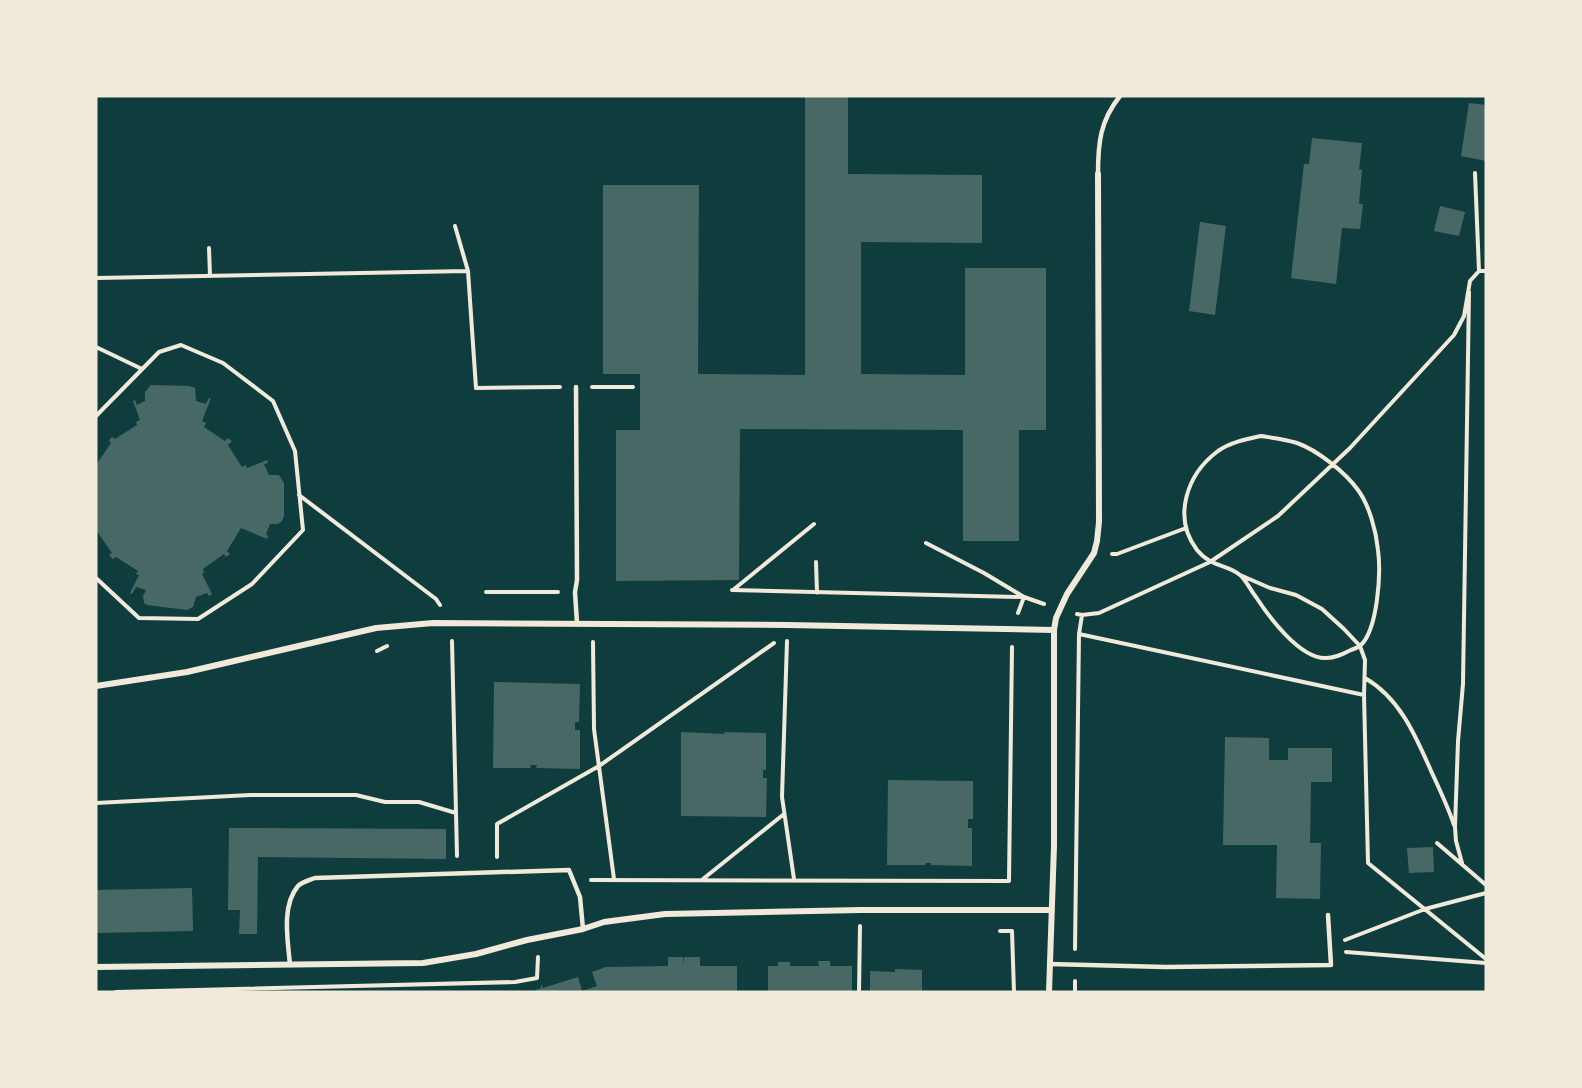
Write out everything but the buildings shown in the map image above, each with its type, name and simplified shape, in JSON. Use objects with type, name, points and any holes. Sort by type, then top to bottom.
[{"type":"street","points":[[1049,992],[1054,846],[1054,630],[1067,594],[1094,553],[1098,541],[1098,174]]},
{"type":"street","points":[[96,686],[177,674],[376,628],[452,623],[787,625],[1054,630]]},
{"type":"street","points":[[96,968],[423,963],[450,960],[527,939],[583,929],[604,922],[665,914],[861,910],[1052,910]]},
{"type":"lane","points":[[1098,174],[1098,141],[1110,110],[1120,96]]},
{"type":"lane","points":[[576,387],[577,580],[575,592],[577,623]]},
{"type":"lane","points":[[290,965],[287,912],[291,897],[300,884],[315,878],[569,870],[580,897],[583,929]]},
{"type":"lane","points":[[1049,963],[1165,967],[1331,965],[1328,915]]},
{"type":"path","points":[[926,543],[1024,597],[1082,615],[1100,613],[1210,562],[1278,516],[1333,464],[1454,335],[1464,316],[1470,284],[1479,271],[1475,173]]},
{"type":"path","points":[[455,226],[468,271],[476,388],[633,387]]},
{"type":"path","points":[[209,248],[210,276]]},
{"type":"path","points":[[96,279],[468,271]]},
{"type":"path","points":[[1479,271],[1486,271]]},
{"type":"path","points":[[1462,863],[1456,832],[1458,741],[1463,684],[1470,284]]},
{"type":"path","points":[[96,416],[159,352],[181,345],[223,363],[273,401],[295,451],[303,530],[252,584],[198,619],[139,618],[96,578]]},
{"type":"path","points":[[96,347],[142,369]]},
{"type":"path","points":[[1239,574],[1286,635],[1311,655],[1324,658],[1337,657],[1360,646],[1370,630],[1377,600],[1378,549],[1372,520],[1359,491],[1333,464],[1300,444],[1282,438],[1261,436],[1242,440],[1220,450],[1206,462],[1191,481],[1186,498],[1184,521],[1196,549],[1210,562],[1239,574],[1270,588],[1296,595],[1322,609],[1360,646],[1365,660],[1368,863],[1486,961]]},
{"type":"path","points":[[299,495],[436,599],[452,623],[457,875]]},
{"type":"path","points":[[814,524],[732,590],[1024,597]]},
{"type":"path","points":[[1112,544],[1110,555],[1186,528]]},
{"type":"path","points":[[816,561],[817,593]]},
{"type":"path","points":[[486,592],[575,592]]},
{"type":"path","points":[[574,880],[1009,881],[1012,629],[1024,597]]},
{"type":"path","points":[[1075,944],[1079,634],[1082,615]]},
{"type":"path","points":[[592,623],[594,729],[614,879]]},
{"type":"path","points":[[787,625],[782,797],[794,879]]},
{"type":"path","points":[[1079,634],[1364,695]]},
{"type":"path","points":[[498,873],[497,824],[599,766],[774,643]]},
{"type":"path","points":[[1365,677],[1390,697],[1417,738],[1456,832]]},
{"type":"path","points":[[96,803],[250,795],[356,795],[385,802],[419,802],[456,813]]},
{"type":"path","points":[[702,879],[785,814]]},
{"type":"path","points":[[1437,843],[1486,885]]},
{"type":"path","points":[[1331,948],[1425,909],[1486,893]]},
{"type":"path","points":[[860,992],[861,910]]},
{"type":"path","points":[[860,927],[871,927]]},
{"type":"path","points":[[994,930],[1012,931],[1014,992]]},
{"type":"path","points":[[1331,948],[1486,961]]},
{"type":"path","points":[[116,992],[515,982],[537,978],[538,951]]}]
